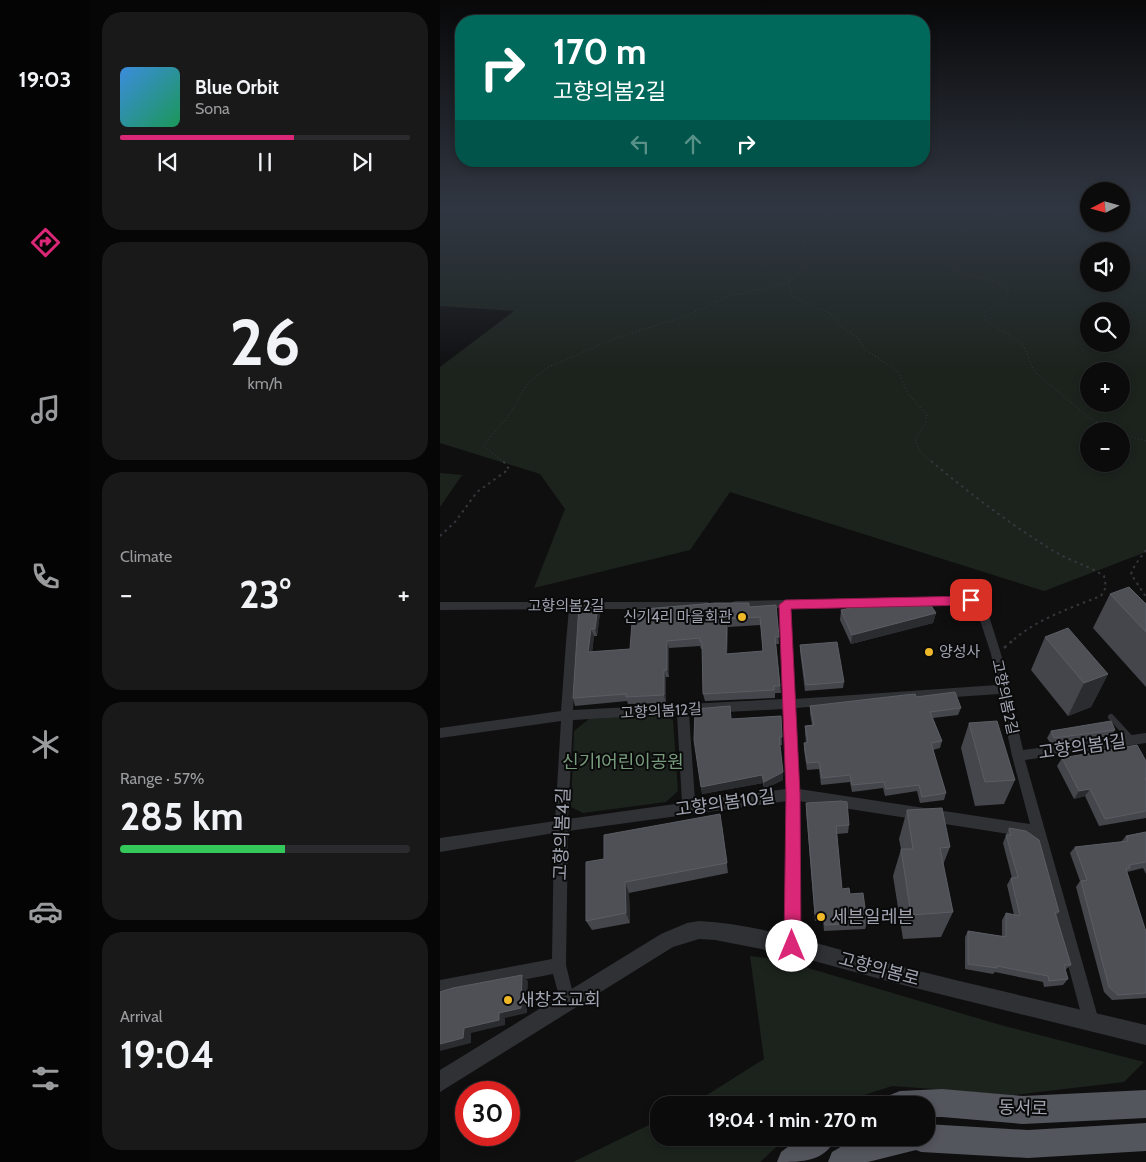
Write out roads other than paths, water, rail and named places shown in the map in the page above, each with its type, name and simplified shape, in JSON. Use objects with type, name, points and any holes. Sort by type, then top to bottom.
[{"type":"highway","name":"동서로","points":[[935,1104],[1023,1110],[1146,1104]]},
{"type":"highway","points":[[935,1139],[1028,1144],[1146,1137]]},
{"type":"highway","points":[[791,1162],[812,1146]]},
{"type":"highway","points":[[842,1162],[865,1148],[874,1146]]},
{"type":"street","name":"고향의봄2길","points":[[440,606],[785,605],[971,600],[984,616],[996,654],[1002,689],[1018,756],[1091,1022]]},
{"type":"street","points":[[785,605],[793,794],[792,946]]},
{"type":"street","name":"고향의봄4길","points":[[567,1002],[559,964],[561,826],[575,606]]},
{"type":"street","name":"고향의봄12길","points":[[440,733],[567,715],[789,704],[1002,689]]},
{"type":"street","points":[[683,710],[689,808]]},
{"type":"street","name":"고향의봄1길","points":[[1018,756],[1135,744],[1146,738]]},
{"type":"street","name":"고향의봄10길","points":[[440,845],[561,826],[793,794],[1039,832]]},
{"type":"street","name":"고향의봄로","points":[[440,1082],[667,940],[687,932],[715,931],[792,946],[895,974],[1146,1035]]},
{"type":"street","points":[[440,988],[559,964]]},
{"type":"lane","points":[[1111,717],[1135,744]]},
{"type":"place","name":"신기4리 마을회관","points":[[742,617]]},
{"type":"place","name":"양성사","points":[[929,652]]},
{"type":"place","name":"세븐일레븐","points":[[821,917]]},
{"type":"place","name":"새창조교회","points":[[508,1000]]},
{"type":"park label","name":"신기1어린이공원","points":[[623,762]]}]
